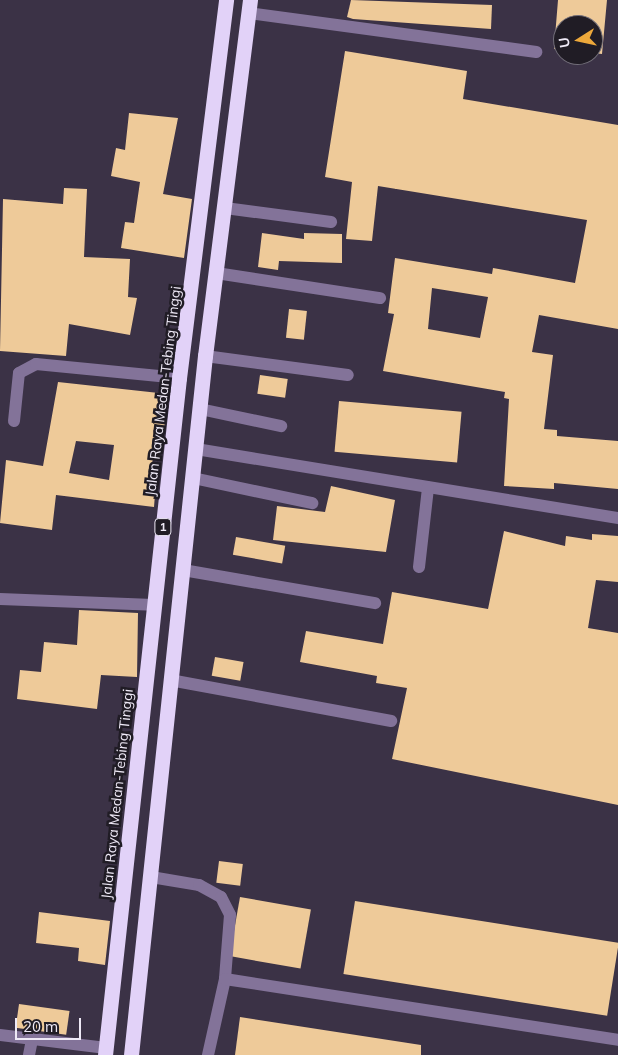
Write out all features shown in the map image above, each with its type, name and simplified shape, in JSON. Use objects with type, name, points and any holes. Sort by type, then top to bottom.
[{"type":"highway","name":"Jalan Raya Medan-Tebing Tinggi","points":[[106,1052],[153,604],[226,0]]},
{"type":"highway","name":"1","points":[[130,1055],[152,877],[170,680],[206,356],[249,6]]},
{"type":"street","points":[[249,6],[536,52]]},
{"type":"street","points":[[224,208],[331,222]]},
{"type":"street","points":[[216,273],[380,298]]},
{"type":"street","points":[[206,356],[348,375]]},
{"type":"street","points":[[14,421],[19,373],[36,364],[179,378]]},
{"type":"street","points":[[200,409],[281,426]]},
{"type":"street","points":[[196,449],[618,518]]},
{"type":"street","points":[[193,478],[312,503]]},
{"type":"street","points":[[420,567],[428,488]]},
{"type":"street","points":[[183,570],[375,603]]},
{"type":"street","points":[[0,599],[153,604]]},
{"type":"street","points":[[170,680],[390,721]]},
{"type":"street","points":[[152,877],[199,884],[221,897],[230,915],[225,979],[208,1055]]},
{"type":"street","points":[[225,979],[618,1040]]},
{"type":"street","points":[[0,1035],[106,1052]]},
{"type":"street","points":[[29,1055],[32,1039]]},
{"type":"building","points":[[351,0],[492,5],[491,29],[353,19],[347,17]]},
{"type":"building","points":[[558,0],[607,0],[603,43],[603,15],[557,15]]},
{"type":"building","points":[[345,51],[467,71],[463,99],[618,125],[618,329],[539,315],[532,352],[553,355],[544,429],[557,430],[557,436],[618,441],[618,489],[554,483],[554,489],[504,486],[509,399],[504,398],[505,392],[383,371],[394,314],[388,313],[395,258],[492,274],[493,268],[575,283],[587,220],[378,186],[372,241],[346,239],[352,182],[325,177]],"holes":[[[432,288],[488,297],[480,338],[428,329]]]},
{"type":"building","points":[[129,113],[178,118],[163,194],[192,199],[184,258],[121,248],[125,222],[134,223],[140,182],[111,176],[116,148],[125,150]]},
{"type":"building","points":[[64,188],[87,189],[84,257],[130,259],[128,297],[137,298],[130,335],[69,324],[66,356],[0,351],[3,199],[63,204]]},
{"type":"building","points":[[262,233],[304,239],[304,233],[342,234],[342,263],[279,261],[278,270],[258,267]]},
{"type":"building","points":[[289,309],[307,311],[304,340],[286,338]]},
{"type":"building","points":[[260,375],[288,379],[285,398],[257,394]]},
{"type":"building","points":[[58,382],[168,394],[164,430],[158,429],[149,482],[156,482],[154,507],[56,495],[52,530],[0,523],[6,460],[43,466]],"holes":[[[76,441],[114,445],[109,480],[69,473]]]},
{"type":"building","points":[[339,401],[462,412],[457,463],[335,452]]},
{"type":"building","points":[[331,486],[395,500],[386,552],[273,540],[277,506],[325,512]]},
{"type":"building","points":[[504,531],[565,546],[566,536],[592,540],[592,534],[618,536],[618,582],[596,580],[588,628],[618,633],[618,805],[392,759],[407,688],[376,683],[377,676],[300,662],[306,631],[383,644],[392,592],[488,609]]},
{"type":"building","points":[[236,537],[285,546],[282,563],[233,555]]},
{"type":"building","points":[[79,610],[138,613],[137,677],[101,675],[97,709],[17,699],[20,670],[41,672],[44,642],[77,645]]},
{"type":"building","points":[[215,657],[244,662],[240,681],[212,676]]},
{"type":"building","points":[[219,861],[243,864],[240,886],[216,883]]},
{"type":"building","points":[[240,897],[311,910],[300,969],[230,956]]},
{"type":"building","points":[[355,901],[618,943],[607,1016],[343,974]]},
{"type":"building","points":[[39,912],[110,921],[105,965],[78,961],[79,948],[36,943]]},
{"type":"building","points":[[19,1004],[70,1011],[66,1035],[16,1028]]},
{"type":"building","points":[[240,1017],[421,1045],[421,1055],[235,1055]]}]
